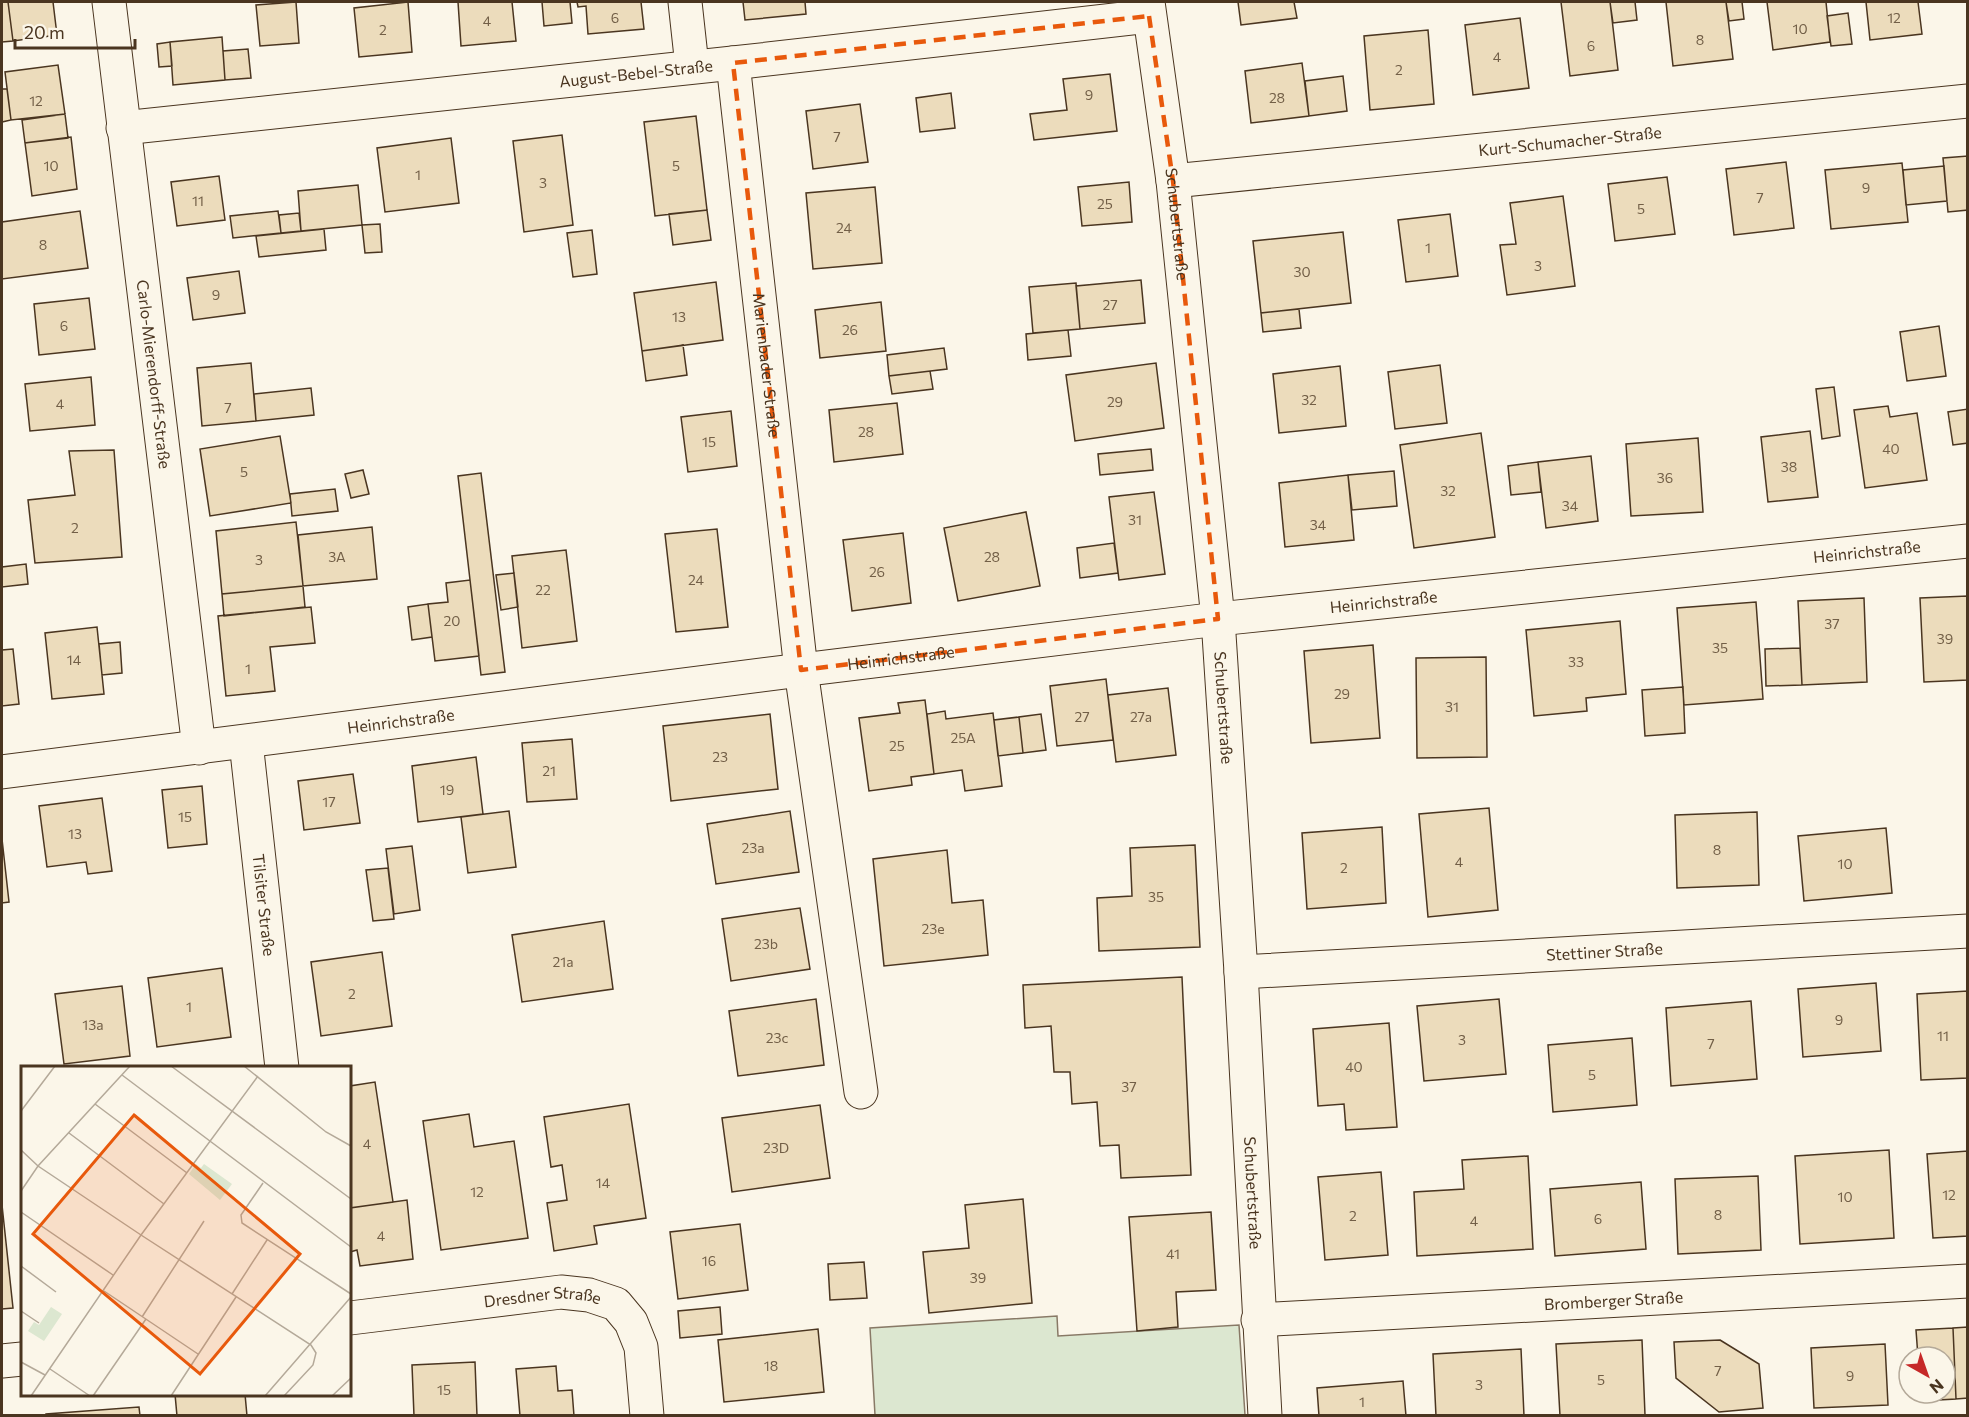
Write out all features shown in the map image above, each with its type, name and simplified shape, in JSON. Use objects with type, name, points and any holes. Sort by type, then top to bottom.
[{"type":"street","name":"Carlo-Mierendorff-Straße","points":[[109,2],[199,748]]},
{"type":"street","points":[[686,2],[692,66]]},
{"type":"street","name":"August-Bebel-Straße","points":[[123,128],[733,63],[1149,9]]},
{"type":"street","name":"Schubertstraße","points":[[1149,9],[1173,181],[1218,619],[1241,972],[1264,1416]]},
{"type":"street","name":"Marienbader Straße","points":[[733,63],[801,670]]},
{"type":"street","name":"Kurt-Schumacher-Straße","points":[[1173,181],[1968,101]]},
{"type":"street","name":"Heinrichstraße","points":[[2,772],[1218,619],[1968,541]]},
{"type":"street","points":[[801,670],[861,1092]]},
{"type":"street","name":"Tilsiter Straße","points":[[246,742],[282,1066]]},
{"type":"street","name":"Stettiner Straße","points":[[1241,972],[1968,931]]},
{"type":"street","name":"Bromberger Straße","points":[[1258,1320],[1968,1281]]},
{"type":"street","name":"Dresdner Straße","points":[[351,1318],[561,1292],[589,1295],[616,1304],[631,1323],[641,1347],[647,1416]]},
{"type":"street","points":[[2,1361],[21,1359]]},
{"type":"highlighted area","points":[[1149,16],[1173,181],[1218,619],[801,670],[733,63]]},
{"type":"green space","points":[[1057,1316],[1058,1336],[1239,1325],[1245,1415],[875,1415],[870,1328]]},
{"type":"building","points":[[2,2],[8,2],[13,41],[2,42]]},
{"type":"building","points":[[8,2],[53,2],[57,35],[13,41]]},
{"type":"building","points":[[296,2],[299,43],[260,46],[256,5]]},
{"type":"building","points":[[408,2],[412,52],[359,57],[354,8]]},
{"type":"building","points":[[458,2],[512,2],[516,41],[461,46]]},
{"type":"building","points":[[542,2],[570,2],[572,23],[544,26]]},
{"type":"building","points":[[577,2],[641,2],[644,29],[588,34],[586,6],[578,7]]},
{"type":"building","points":[[743,2],[805,2],[806,14],[745,20]]},
{"type":"building","points":[[1238,2],[1294,2],[1297,18],[1241,25]]},
{"type":"building","points":[[1561,2],[1610,2],[1618,70],[1570,76]]},
{"type":"building","points":[[1610,2],[1635,2],[1637,20],[1613,23]]},
{"type":"building","points":[[1666,2],[1726,2],[1733,59],[1673,66]]},
{"type":"building","points":[[1726,2],[1742,2],[1744,19],[1729,21]]},
{"type":"building","points":[[1767,2],[1826,2],[1830,42],[1773,50]]},
{"type":"building","points":[[1866,2],[1918,2],[1922,34],[1870,40]]},
{"type":"building","points":[[1848,13],[1852,44],[1831,46],[1827,16]]},
{"type":"building","points":[[1520,18],[1529,88],[1473,95],[1465,25]]},
{"type":"building","points":[[1428,30],[1434,104],[1370,110],[1364,36]]},
{"type":"building","points":[[222,37],[225,80],[173,85],[170,42]]},
{"type":"building","points":[[170,42],[172,66],[159,67],[157,44]]},
{"type":"building","points":[[248,49],[251,78],[225,80],[223,51]]},
{"type":"building","points":[[1302,63],[1309,116],[1251,123],[1245,71]]},
{"type":"building","points":[[58,65],[65,114],[11,120],[5,72]]},
{"type":"building","points":[[1110,74],[1117,131],[1034,140],[1030,114],[1067,110],[1063,79]]},
{"type":"building","points":[[1343,76],[1347,111],[1309,116],[1305,81]]},
{"type":"building","points":[[2,89],[7,89],[11,120],[2,122]]},
{"type":"building","points":[[951,93],[955,128],[920,132],[916,98]]},
{"type":"building","points":[[860,104],[868,162],[813,169],[806,111]]},
{"type":"building","points":[[65,114],[68,138],[25,143],[22,120]]},
{"type":"building","points":[[696,116],[707,210],[655,216],[644,122]]},
{"type":"building","points":[[562,135],[573,225],[524,232],[513,141]]},
{"type":"building","points":[[71,137],[77,189],[32,196],[25,143]]},
{"type":"building","points":[[451,138],[459,203],[385,212],[377,148]]},
{"type":"building","points":[[1968,156],[1968,210],[1948,212],[1943,158]]},
{"type":"building","points":[[1786,162],[1794,228],[1734,235],[1726,169]]},
{"type":"building","points":[[1902,163],[1908,222],[1831,229],[1825,170]]},
{"type":"building","points":[[1944,166],[1947,201],[1906,205],[1903,170]]},
{"type":"building","points":[[219,176],[225,220],[177,226],[171,182]]},
{"type":"building","points":[[1667,177],[1675,234],[1615,241],[1608,184]]},
{"type":"building","points":[[1129,182],[1132,222],[1082,226],[1078,187]]},
{"type":"building","points":[[358,185],[362,225],[301,231],[298,191]]},
{"type":"building","points":[[875,187],[882,263],[813,269],[806,193]]},
{"type":"building","points":[[1563,196],[1575,286],[1507,295],[1500,245],[1516,244],[1510,203]]},
{"type":"building","points":[[707,210],[711,240],[673,245],[669,214]]},
{"type":"building","points":[[80,211],[88,268],[2,279],[2,222]]},
{"type":"building","points":[[278,211],[281,233],[233,238],[230,216]]},
{"type":"building","points":[[299,213],[301,231],[281,233],[279,215]]},
{"type":"building","points":[[1450,214],[1458,276],[1406,282],[1398,220]]},
{"type":"building","points":[[380,224],[382,252],[365,253],[362,225]]},
{"type":"building","points":[[324,229],[326,250],[259,257],[256,236]]},
{"type":"building","points":[[592,230],[597,274],[573,277],[567,233]]},
{"type":"building","points":[[1343,232],[1351,303],[1261,313],[1253,241]]},
{"type":"building","points":[[239,271],[245,313],[193,320],[187,278]]},
{"type":"building","points":[[1141,280],[1145,323],[1080,329],[1076,286]]},
{"type":"building","points":[[716,282],[723,340],[642,351],[634,293]]},
{"type":"building","points":[[1076,283],[1080,329],[1033,333],[1029,287]]},
{"type":"building","points":[[89,298],[95,349],[39,355],[34,304]]},
{"type":"building","points":[[881,302],[886,351],[820,358],[815,310]]},
{"type":"building","points":[[1299,309],[1301,328],[1263,332],[1261,313]]},
{"type":"building","points":[[1939,326],[1946,376],[1907,381],[1900,332]]},
{"type":"building","points":[[1068,330],[1071,356],[1028,360],[1026,334]]},
{"type":"building","points":[[683,345],[687,375],[646,381],[642,351]]},
{"type":"building","points":[[944,348],[947,369],[889,376],[887,355]]},
{"type":"building","points":[[251,363],[256,421],[202,426],[197,368]]},
{"type":"building","points":[[1156,363],[1164,428],[1075,441],[1066,375]]},
{"type":"building","points":[[1440,365],[1447,423],[1395,429],[1388,372]]},
{"type":"building","points":[[1340,366],[1346,426],[1279,433],[1273,374]]},
{"type":"building","points":[[930,371],[933,389],[892,394],[889,376]]},
{"type":"building","points":[[91,377],[95,425],[30,431],[25,384]]},
{"type":"building","points":[[1834,387],[1840,436],[1822,439],[1816,389]]},
{"type":"building","points":[[311,388],[314,415],[256,421],[254,394]]},
{"type":"building","points":[[897,403],[903,454],[834,462],[829,410]]},
{"type":"building","points":[[1888,406],[1890,417],[1917,413],[1927,480],[1865,488],[1854,410]]},
{"type":"building","points":[[1968,409],[1968,443],[1953,445],[1948,412]]},
{"type":"building","points":[[731,411],[737,466],[688,472],[681,417]]},
{"type":"building","points":[[1810,431],[1818,497],[1768,502],[1761,437]]},
{"type":"building","points":[[1481,433],[1495,537],[1414,548],[1400,445]]},
{"type":"building","points":[[280,436],[291,503],[210,516],[200,449]]},
{"type":"building","points":[[1698,438],[1703,512],[1631,516],[1626,444]]},
{"type":"building","points":[[1151,449],[1153,470],[1100,475],[1098,454]]},
{"type":"building","points":[[114,450],[122,557],[35,563],[28,500],[75,495],[69,451]]},
{"type":"building","points":[[1591,456],[1598,521],[1546,528],[1538,462]]},
{"type":"building","points":[[1538,462],[1541,492],[1511,495],[1508,466]]},
{"type":"building","points":[[363,470],[369,494],[351,498],[345,474]]},
{"type":"building","points":[[1394,471],[1397,506],[1352,510],[1348,475]]},
{"type":"building","points":[[481,473],[505,672],[481,675],[458,476]]},
{"type":"building","points":[[1348,475],[1354,540],[1285,547],[1279,483]]},
{"type":"building","points":[[335,489],[338,511],[292,516],[290,494]]},
{"type":"building","points":[[1154,492],[1165,574],[1119,580],[1109,497]]},
{"type":"building","points":[[1026,512],[1040,586],[958,601],[944,528]]},
{"type":"building","points":[[296,522],[303,586],[222,594],[216,531]]},
{"type":"building","points":[[372,527],[377,579],[303,586],[298,535]]},
{"type":"building","points":[[717,529],[728,627],[676,632],[665,534]]},
{"type":"building","points":[[903,533],[911,603],[852,611],[843,540]]},
{"type":"building","points":[[1114,543],[1118,573],[1080,578],[1077,548]]},
{"type":"building","points":[[566,550],[577,641],[522,648],[512,556]]},
{"type":"building","points":[[26,564],[28,584],[2,587],[2,567]]},
{"type":"building","points":[[514,573],[518,607],[501,610],[496,575]]},
{"type":"building","points":[[470,580],[479,656],[435,661],[428,604],[448,602],[446,583]]},
{"type":"building","points":[[303,586],[305,607],[224,616],[222,594]]},
{"type":"building","points":[[1968,596],[1968,680],[1924,682],[1920,598]]},
{"type":"building","points":[[1864,598],[1867,682],[1802,685],[1798,601]]},
{"type":"building","points":[[1756,602],[1763,699],[1684,705],[1677,608]]},
{"type":"building","points":[[428,604],[432,637],[412,640],[408,607]]},
{"type":"building","points":[[311,607],[315,643],[270,647],[275,691],[226,696],[218,616]]},
{"type":"building","points":[[1620,621],[1626,694],[1586,698],[1587,711],[1534,716],[1526,630]]},
{"type":"building","points":[[97,627],[104,694],[52,699],[45,633]]},
{"type":"building","points":[[120,642],[122,673],[102,675],[99,644]]},
{"type":"building","points":[[1373,645],[1380,738],[1311,743],[1304,651]]},
{"type":"building","points":[[1800,648],[1802,685],[1766,686],[1765,649]]},
{"type":"building","points":[[13,649],[19,704],[2,706],[2,650]]},
{"type":"building","points":[[1486,657],[1487,757],[1417,758],[1416,658]]},
{"type":"building","points":[[1106,679],[1113,740],[1057,746],[1050,686]]},
{"type":"building","points":[[1683,687],[1685,733],[1645,736],[1642,690]]},
{"type":"building","points":[[1168,688],[1176,755],[1116,762],[1108,695]]},
{"type":"building","points":[[925,700],[934,774],[911,777],[912,785],[869,791],[859,718],[900,713],[898,703]]},
{"type":"building","points":[[945,711],[946,719],[993,713],[1002,786],[965,791],[962,770],[934,774],[927,714]]},
{"type":"building","points":[[770,714],[778,789],[671,801],[663,726]]},
{"type":"building","points":[[1041,714],[1046,750],[1023,753],[1019,717]]},
{"type":"building","points":[[1019,717],[1023,753],[998,756],[994,720]]},
{"type":"building","points":[[572,739],[577,799],[527,802],[522,743]]},
{"type":"building","points":[[476,757],[483,814],[418,822],[412,766]]},
{"type":"building","points":[[353,774],[360,823],[304,830],[298,781]]},
{"type":"building","points":[[202,786],[207,844],[168,848],[162,790]]},
{"type":"building","points":[[102,798],[112,871],[88,874],[86,862],[47,867],[39,806]]},
{"type":"building","points":[[1489,808],[1498,910],[1428,917],[1419,814]]},
{"type":"building","points":[[509,811],[516,867],[468,873],[461,817]]},
{"type":"building","points":[[790,811],[799,872],[716,884],[707,824]]},
{"type":"building","points":[[1757,812],[1759,885],[1677,888],[1675,815]]},
{"type":"building","points":[[1382,827],[1386,903],[1307,909],[1302,833]]},
{"type":"building","points":[[1886,828],[1892,893],[1804,901],[1798,836]]},
{"type":"building","points":[[2,839],[9,902],[2,903]]},
{"type":"building","points":[[1195,845],[1200,947],[1099,951],[1097,898],[1132,896],[1130,848]]},
{"type":"building","points":[[412,846],[420,910],[394,914],[386,849]]},
{"type":"building","points":[[947,850],[952,903],[983,900],[988,955],[884,966],[873,859]]},
{"type":"building","points":[[388,868],[394,919],[373,921],[366,870]]},
{"type":"building","points":[[800,908],[810,969],[731,981],[722,919]]},
{"type":"building","points":[[604,921],[613,989],[522,1002],[512,935]]},
{"type":"building","points":[[382,952],[392,1026],[321,1036],[311,962]]},
{"type":"building","points":[[222,968],[231,1037],[157,1047],[148,978]]},
{"type":"building","points":[[1182,977],[1191,1175],[1121,1178],[1119,1145],[1100,1146],[1097,1102],[1072,1104],[1070,1072],[1054,1072],[1051,1026],[1025,1028],[1023,985]]},
{"type":"building","points":[[1876,983],[1881,1051],[1803,1057],[1798,989]]},
{"type":"building","points":[[122,986],[130,1056],[64,1064],[55,994]]},
{"type":"building","points":[[1968,991],[1968,1078],[1921,1080],[1917,994]]},
{"type":"building","points":[[816,999],[824,1065],[738,1076],[729,1011]]},
{"type":"building","points":[[1499,999],[1506,1074],[1424,1081],[1417,1006]]},
{"type":"building","points":[[1751,1001],[1757,1079],[1671,1086],[1666,1008]]},
{"type":"building","points":[[1389,1023],[1397,1127],[1346,1130],[1344,1104],[1318,1106],[1313,1029]]},
{"type":"building","points":[[1632,1038],[1637,1105],[1553,1112],[1548,1045]]},
{"type":"building","points":[[375,1082],[393,1202],[351,1208],[351,1086]]},
{"type":"building","points":[[629,1104],[646,1218],[594,1226],[597,1244],[554,1251],[547,1203],[567,1200],[562,1165],[551,1167],[544,1117]]},
{"type":"building","points":[[820,1105],[830,1178],[732,1192],[722,1118]]},
{"type":"building","points":[[469,1114],[474,1147],[514,1141],[528,1238],[441,1250],[423,1121]]},
{"type":"building","points":[[1889,1150],[1894,1238],[1800,1244],[1795,1156]]},
{"type":"building","points":[[1968,1151],[1968,1236],[1933,1238],[1927,1154]]},
{"type":"building","points":[[1528,1156],[1533,1249],[1417,1256],[1414,1192],[1464,1189],[1462,1160]]},
{"type":"building","points":[[1381,1172],[1388,1255],[1325,1260],[1318,1177]]},
{"type":"building","points":[[1758,1176],[1761,1250],[1678,1254],[1675,1179]]},
{"type":"building","points":[[1641,1182],[1646,1249],[1555,1256],[1550,1189]]},
{"type":"building","points":[[1023,1199],[1032,1303],[929,1313],[923,1252],[969,1248],[965,1205]]},
{"type":"building","points":[[407,1200],[413,1259],[360,1266],[357,1250],[351,1252],[351,1208]]},
{"type":"building","points":[[2,1205],[13,1308],[2,1309]]},
{"type":"building","points":[[1211,1212],[1216,1290],[1176,1292],[1178,1327],[1137,1331],[1129,1217]]},
{"type":"building","points":[[740,1224],[748,1290],[678,1299],[670,1232]]},
{"type":"building","points":[[864,1262],[867,1298],[830,1300],[828,1264]]},
{"type":"building","points":[[720,1307],[722,1334],[680,1338],[678,1311]]},
{"type":"building","points":[[1968,1327],[1968,1398],[1957,1399],[1957,1345],[1954,1345],[1953,1328]]},
{"type":"building","points":[[1953,1328],[1954,1345],[1917,1345],[1916,1330]]},
{"type":"building","points":[[818,1329],[824,1392],[724,1402],[718,1340]]},
{"type":"building","points":[[1642,1340],[1645,1415],[1560,1416],[1556,1344]]},
{"type":"building","points":[[1720,1340],[1759,1364],[1763,1408],[1719,1412],[1676,1378],[1674,1342]]},
{"type":"building","points":[[1885,1344],[1888,1405],[1814,1408],[1811,1348]]},
{"type":"building","points":[[1521,1349],[1524,1416],[1436,1416],[1433,1354]]},
{"type":"building","points":[[475,1362],[477,1416],[414,1416],[412,1365]]},
{"type":"building","points":[[556,1366],[558,1391],[572,1390],[574,1416],[520,1416],[516,1369]]},
{"type":"building","points":[[1403,1381],[1406,1416],[1319,1416],[1317,1388]]},
{"type":"building","points":[[175,1396],[245,1396],[247,1416],[177,1416]]},
{"type":"building","points":[[139,1407],[140,1416],[46,1416],[46,1414]]}]
